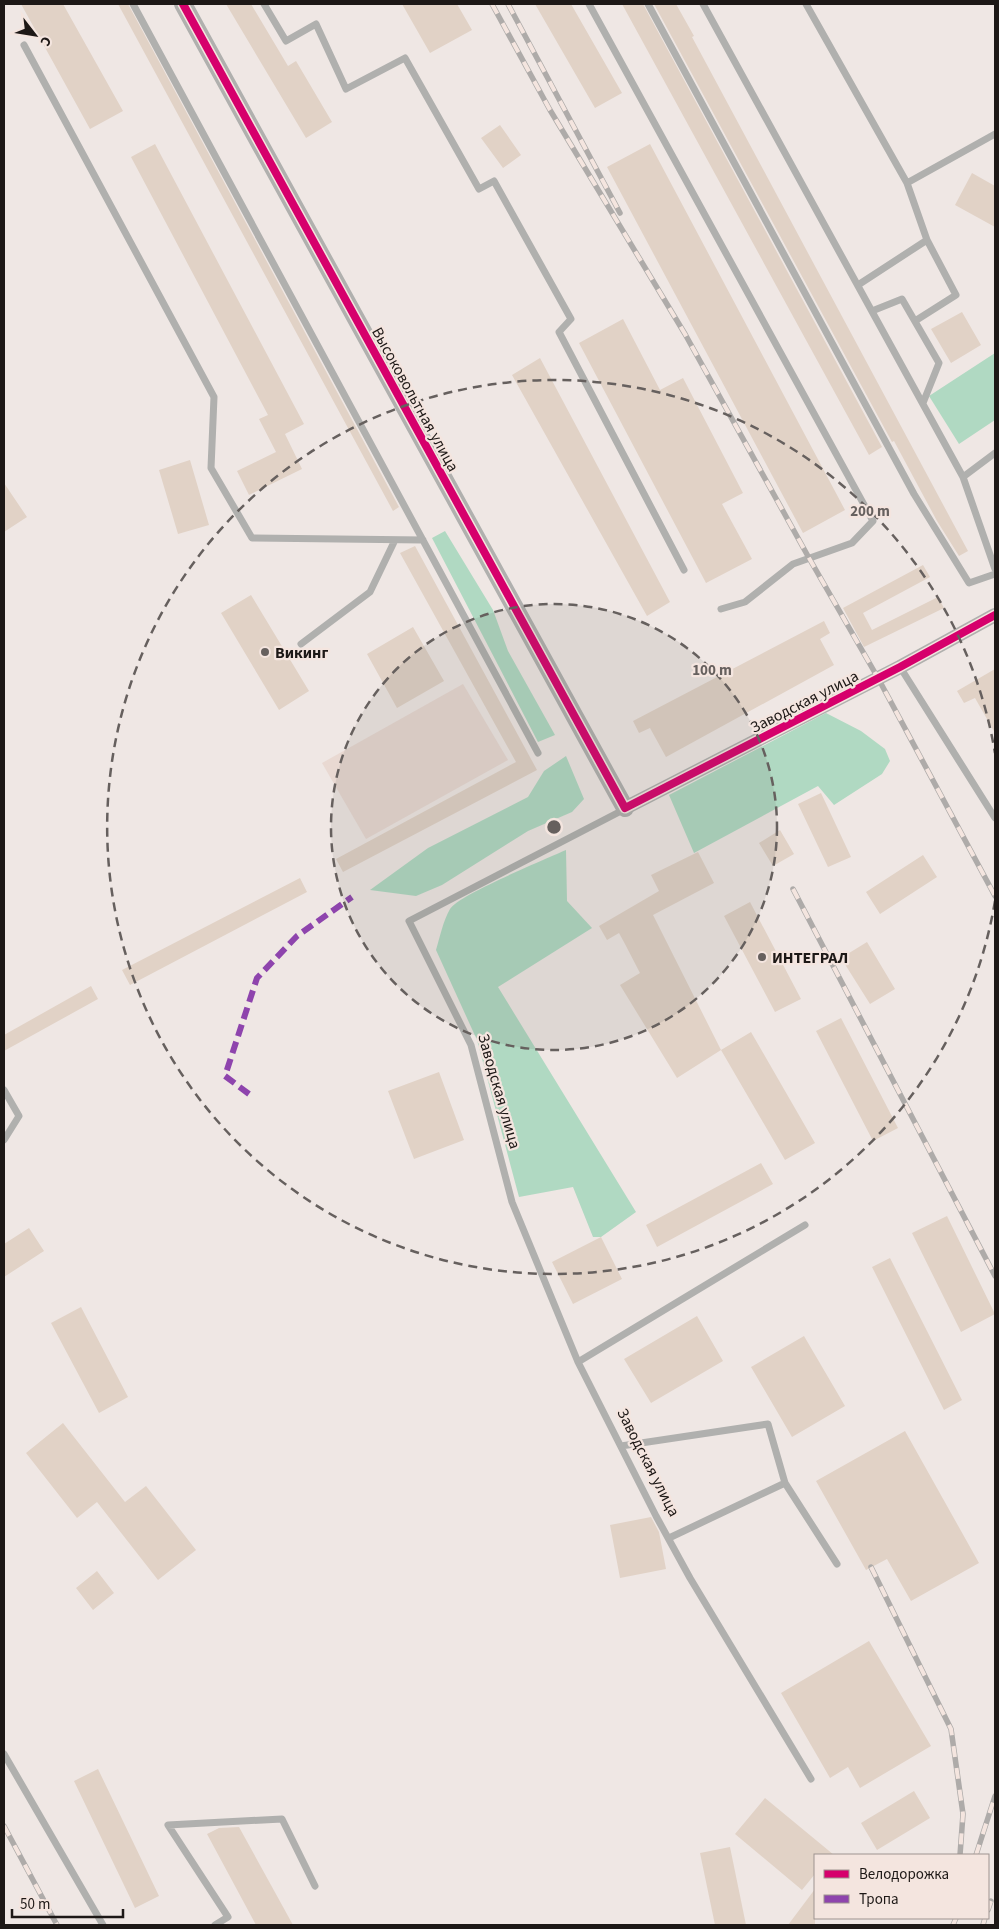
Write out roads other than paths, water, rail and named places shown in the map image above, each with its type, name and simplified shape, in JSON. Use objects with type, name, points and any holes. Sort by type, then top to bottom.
[{"type":"street","name":"Высоковольтная улица","points":[[183,4],[625,808]]},
{"type":"street","name":"Заводская улица","points":[[625,808],[900,667],[995,615]]},
{"type":"lane","points":[[133,4],[538,754]]},
{"type":"lane","points":[[264,4],[286,42],[316,24],[346,89],[405,58],[480,189],[494,181],[571,319],[559,332],[684,570]]},
{"type":"lane","points":[[589,4],[873,520],[852,543],[793,564],[745,602],[721,609]]},
{"type":"lane","points":[[648,4],[914,494],[969,583],[995,574]]},
{"type":"lane","points":[[703,4],[964,477],[995,569]]},
{"type":"lane","points":[[806,4],[907,183],[928,240],[956,295],[915,321]]},
{"type":"lane","points":[[24,45],[214,397],[212,468],[252,538],[423,540]]},
{"type":"lane","points":[[907,183],[995,134]]},
{"type":"lane","points":[[858,285],[928,240]]},
{"type":"lane","points":[[872,311],[902,299],[939,363],[923,403]]},
{"type":"lane","points":[[964,477],[995,453]]},
{"type":"lane","points":[[300,644],[370,592],[395,540]]},
{"type":"lane","points":[[900,667],[995,818]]},
{"type":"lane","name":"Заводская улица","points":[[625,808],[409,921],[471,1045],[512,1202],[578,1362],[656,1516],[690,1578],[811,1779]]},
{"type":"lane","points":[[4,1090],[19,1116],[4,1140]]},
{"type":"lane","points":[[578,1362],[805,1225]]},
{"type":"lane","points":[[621,1446],[768,1424],[784,1483],[837,1564]]},
{"type":"lane","points":[[669,1538],[784,1483]]},
{"type":"lane","points":[[4,1754],[103,1925]]},
{"type":"lane","points":[[215,1925],[228,1917],[168,1825],[282,1819],[316,1886]]},
{"type":"railway","points":[[492,4],[550,110],[685,334],[878,678],[995,896]]},
{"type":"railway","points":[[508,4],[620,213]]},
{"type":"railway","points":[[793,889],[995,1276]]},
{"type":"railway","points":[[871,1567],[951,1729],[963,1814],[960,1854]]},
{"type":"railway","points":[[976,1854],[995,1796]]},
{"type":"railway","points":[[4,1826],[57,1925]]},
{"type":"railway","points":[[989,1907],[991,1901]]},
{"type":"railway","points":[[953,1925],[956,1919]]},
{"type":"railway","points":[[983,1925],[985,1919]]},
{"type":"place","name":"Викинг","points":[[265,652]]},
{"type":"place","name":"ИНТЕГРАЛ","points":[[762,957]]}]
